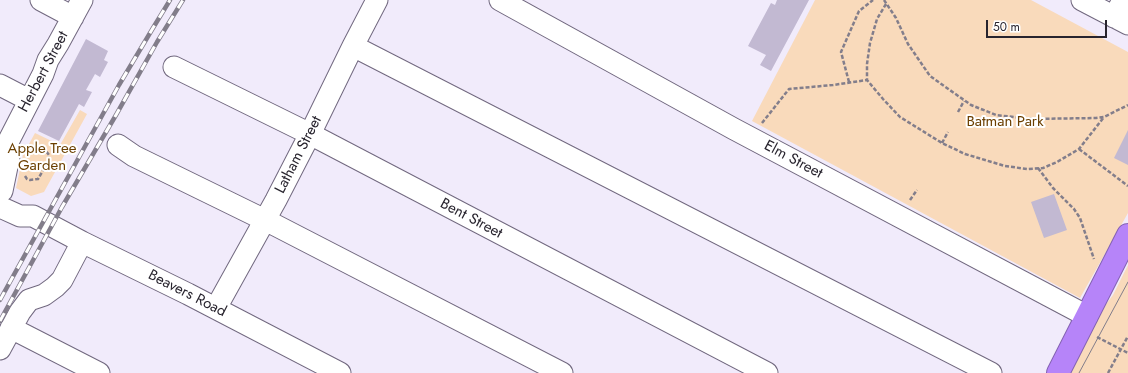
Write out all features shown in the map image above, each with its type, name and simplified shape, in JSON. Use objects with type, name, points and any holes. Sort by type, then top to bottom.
[{"type":"highway","points":[[1058,373],[1128,235]]},
{"type":"street","points":[[41,0],[77,8]]},
{"type":"street","name":"Latham Street","points":[[216,308],[265,220],[310,134],[377,0]]},
{"type":"street","name":"Elm Street","points":[[500,0],[751,138],[1087,316]]},
{"type":"street","points":[[1082,0],[1122,14]]},
{"type":"street","name":"Herbert Street","points":[[1,196],[9,157],[4,145],[77,8]]},
{"type":"street","points":[[353,46],[991,373]]},
{"type":"street","name":"Bent Street","points":[[174,67],[310,134],[767,373]]},
{"type":"street","points":[[0,85],[29,100]]},
{"type":"street","points":[[118,144],[134,156],[265,220],[562,373]]},
{"type":"street","name":"Beavers Road","points":[[1,196],[12,197],[28,208],[33,216],[82,242],[216,308],[340,373]]},
{"type":"street","points":[[0,349],[20,312],[29,300],[44,295],[62,280],[82,242]]},
{"type":"street","points":[[11,328],[99,373]]},
{"type":"path","points":[[849,82],[841,52],[859,11],[873,0]]},
{"type":"path","points":[[884,0],[896,18],[908,44],[930,76],[971,105],[996,115],[1031,120],[1089,119],[1104,117],[1128,105]]},
{"type":"path","points":[[886,4],[877,19],[870,43],[867,64],[867,80],[900,117],[942,144],[965,154],[1005,166],[1026,169],[1043,168],[1057,162],[1079,149],[1104,117]]},
{"type":"path","points":[[751,138],[789,89],[833,86],[867,80]]},
{"type":"path","points":[[958,112],[964,101]]},
{"type":"path","points":[[942,144],[948,132]]},
{"type":"path","points":[[1079,149],[1128,186]]},
{"type":"path","points":[[24,174],[25,177],[30,180],[38,179],[48,160],[49,155],[46,151]]},
{"type":"path","points":[[1038,168],[1053,188],[1080,218],[1095,262]]},
{"type":"path","points":[[910,200],[917,190]]},
{"type":"path","points":[[1108,373],[1128,336]]},
{"type":"green space","name":"Batman Park","points":[[815,0],[1031,0],[1128,52],[1128,213],[1080,298],[752,121]]},
{"type":"green space","name":"Apple Tree Garden","points":[[80,110],[87,114],[44,192],[31,196],[16,188],[23,155],[35,133],[60,145]]},
{"type":"green space","points":[[1128,265],[1128,373],[1069,373],[1094,320],[1113,295]]},
{"type":"building","points":[[777,0],[809,0],[771,71],[760,65],[766,55],[748,46],[771,3],[775,5]]},
{"type":"building","points":[[86,39],[108,51],[104,60],[108,62],[100,77],[95,74],[86,90],[92,92],[84,107],[79,104],[59,141],[38,131]]},
{"type":"building","points":[[1128,130],[1128,165],[1114,158]]},
{"type":"building","points":[[1054,194],[1067,230],[1044,238],[1031,202]]},
{"type":"tram line","points":[[1079,373],[1128,282]]},
{"type":"railway","points":[[0,300],[119,85],[170,0]]},
{"type":"railway","points":[[0,321],[62,207],[157,42],[183,0]]}]
